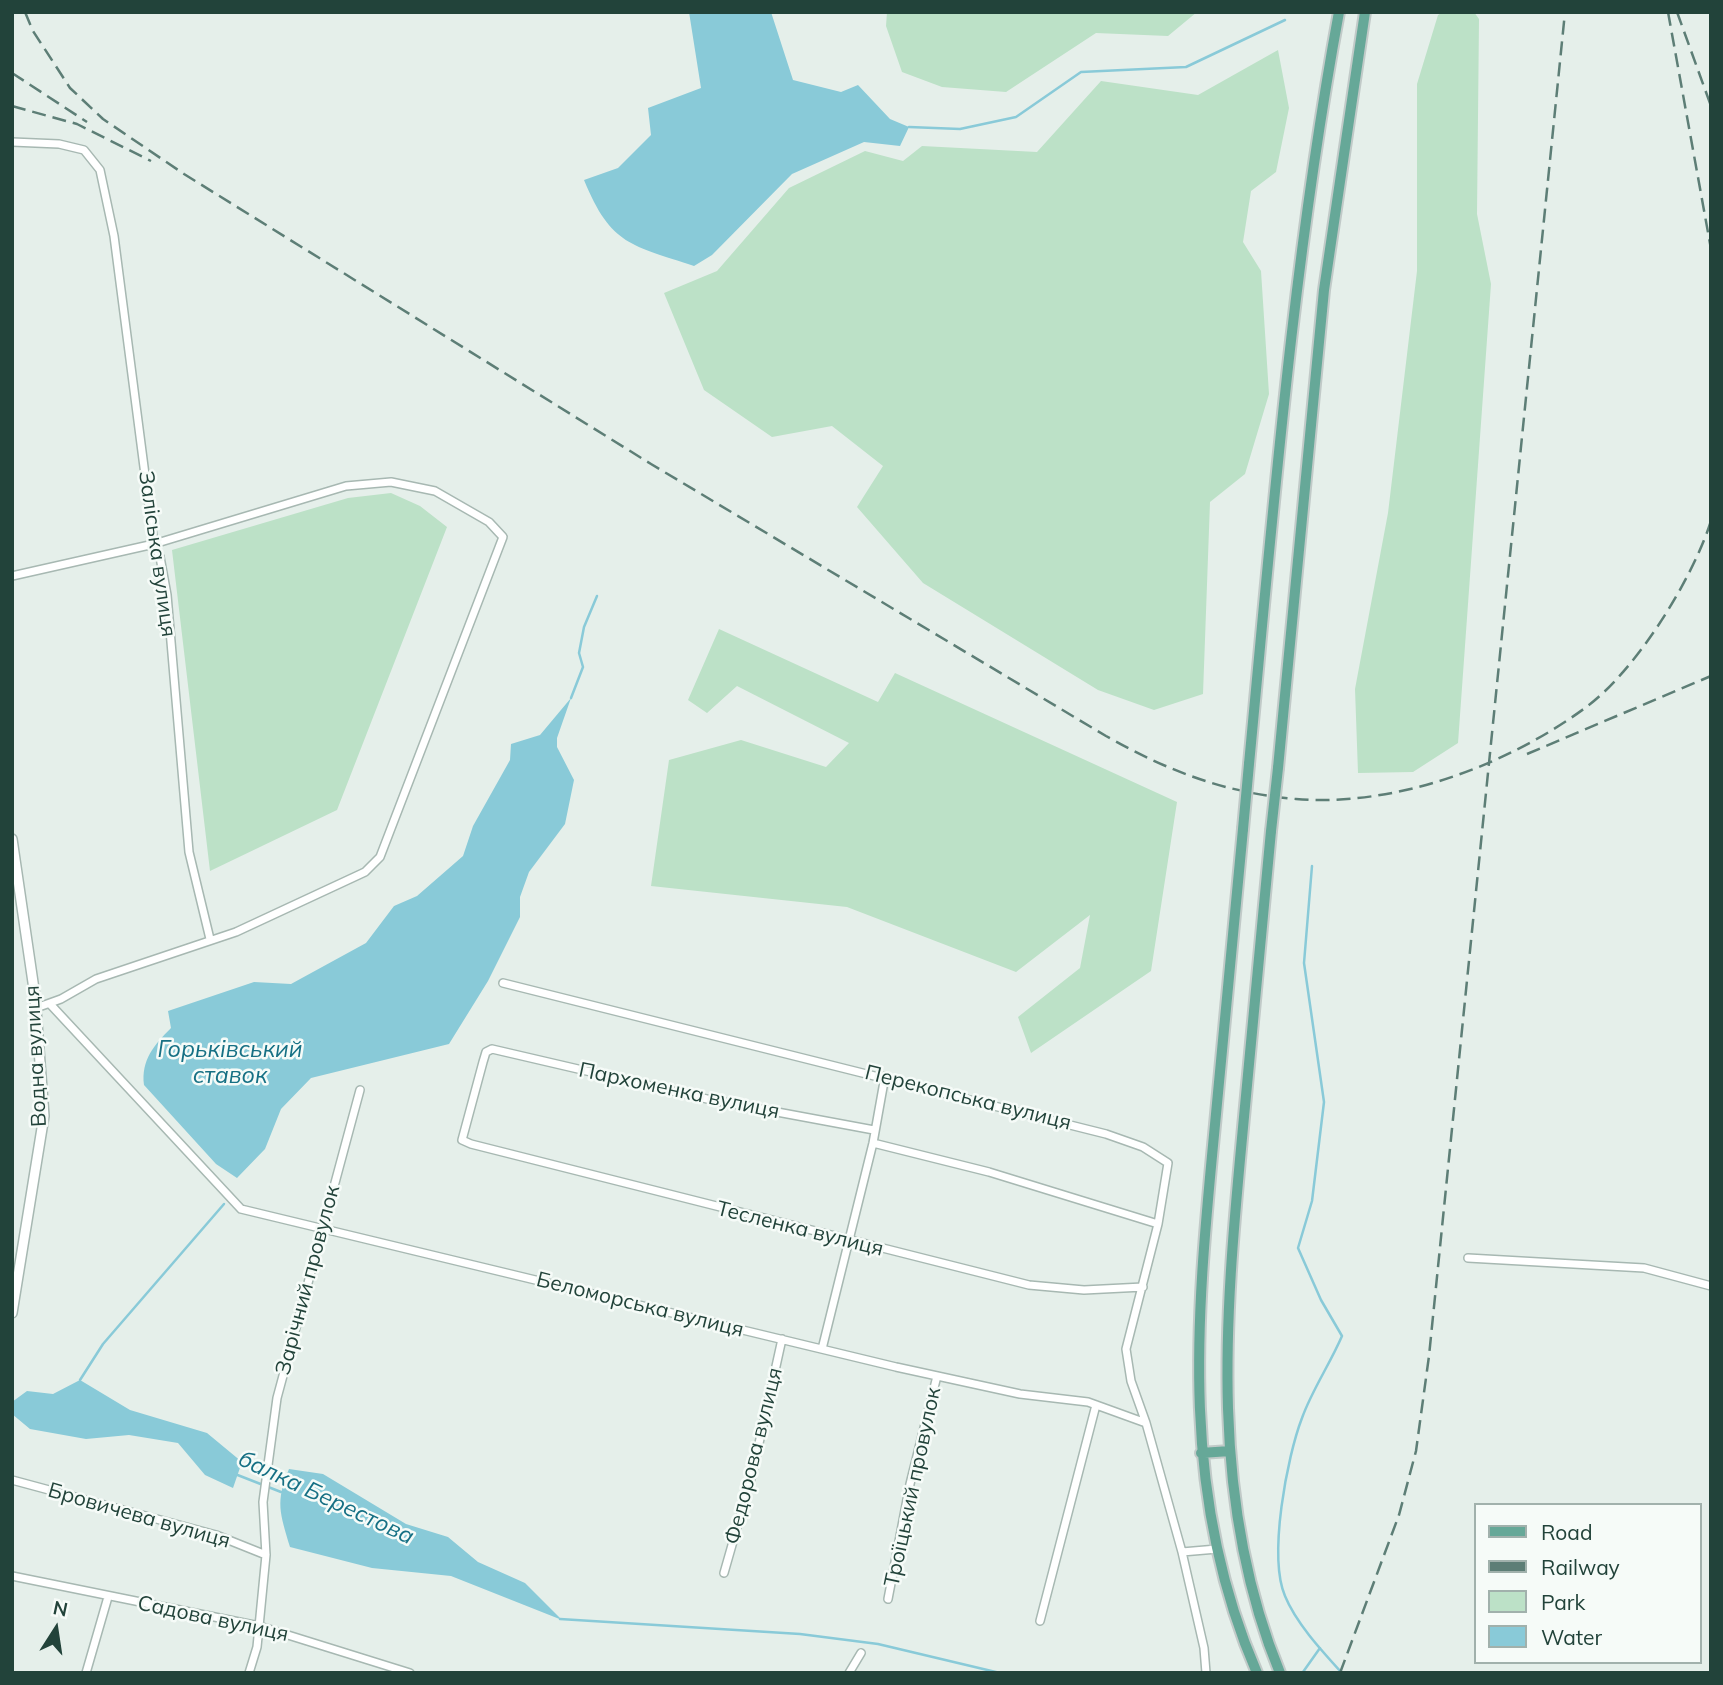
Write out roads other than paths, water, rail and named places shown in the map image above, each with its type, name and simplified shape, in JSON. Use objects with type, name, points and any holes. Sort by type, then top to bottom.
[{"type":"main road","points":[[1257,1673],[1231,1604],[1217,1549],[1201,1453],[1197,1376],[1199,1308],[1291,328],[1310,181],[1339,12]]},
{"type":"main road","points":[[1280,1673],[1248,1564],[1230,1451],[1226,1387],[1227,1302],[1324,290],[1365,12]]},
{"type":"main road","points":[[1201,1453],[1230,1451]]},
{"type":"street","name":"Заліська вулиця","points":[[12,142],[59,144],[84,150],[100,170],[114,236],[154,544],[160,557],[167,595],[189,852],[210,939]]},
{"type":"street","points":[[12,576],[154,544],[346,486],[391,482],[435,491],[489,522],[503,537],[380,857],[365,872],[236,932],[96,979],[50,1004],[36,1008]]},
{"type":"street","name":"Водна вулиця","points":[[12,839],[36,1008],[44,1116],[12,1313]]},
{"type":"street","name":"Перекопська вулиця","points":[[503,983],[885,1076],[1106,1134],[1143,1147],[1168,1163],[1158,1224],[1126,1349],[1131,1381],[1146,1423]]},
{"type":"street","name":"Беломорська вулиця","points":[[50,1004],[241,1209],[937,1376],[1020,1394],[1096,1405],[1146,1423]]},
{"type":"street","name":"Пархоменка вулиця","points":[[463,1140],[486,1052],[492,1049],[707,1099],[874,1130]]},
{"type":"street","points":[[822,1349],[873,1143],[885,1076]]},
{"type":"street","name":"Зарічний провулок","points":[[249,1673],[257,1647],[266,1555],[263,1502],[277,1398],[360,1090]]},
{"type":"street","name":"Тесленка вулиця","points":[[463,1140],[850,1242],[1029,1285],[1084,1290],[1143,1287]]},
{"type":"street","points":[[873,1143],[989,1172],[1158,1224]]},
{"type":"street","points":[[1468,1258],[1644,1268],[1711,1286]]},
{"type":"street","name":"Федорова вулиця","points":[[724,1573],[752,1475],[782,1339]]},
{"type":"street","name":"Троїцький провулок","points":[[888,1599],[909,1484],[937,1376]]},
{"type":"street","points":[[1040,1620],[1096,1405]]},
{"type":"street","points":[[1146,1423],[1182,1552],[1204,1648],[1206,1673]]},
{"type":"street","name":"Бровичева вулиця","points":[[12,1480],[216,1535],[266,1555]]},
{"type":"street","points":[[1182,1552],[1217,1549]]},
{"type":"street","name":"Садова вулиця","points":[[12,1576],[259,1626],[410,1673]]},
{"type":"street","points":[[86,1673],[108,1597]]},
{"type":"street","points":[[849,1673],[861,1653]]},
{"type":"water","points":[[689,12],[771,12],[793,80],[841,92],[858,85],[890,119],[909,127],[900,146],[864,142],[792,174],[712,255],[694,266],[639,247],[614,231],[594,202],[584,180],[618,168],[651,135],[648,108],[701,88]]},
{"type":"water","name":"Горьківський ставок","points":[[571,698],[557,738],[557,747],[574,780],[565,824],[529,872],[520,897],[520,917],[488,981],[449,1044],[311,1078],[281,1109],[265,1149],[237,1178],[216,1164],[144,1085],[147,1060],[171,1028],[168,1011],[254,982],[291,984],[366,943],[394,906],[417,896],[463,856],[473,826],[510,760],[511,744],[540,735]]},
{"type":"water","points":[[80,1380],[130,1410],[207,1433],[242,1462],[233,1488],[205,1475],[178,1443],[129,1435],[86,1439],[30,1429],[12,1414],[12,1402],[27,1391],[53,1394]]},
{"type":"water","points":[[289,1469],[323,1474],[406,1524],[448,1537],[478,1562],[525,1583],[562,1620],[451,1576],[372,1568],[290,1547],[281,1508],[282,1490]]},
{"type":"waterway","points":[[909,127],[960,129],[1016,117],[1081,72],[1186,67],[1285,20]]},
{"type":"waterway","points":[[571,698],[583,667],[579,653],[584,627],[597,596]]},
{"type":"waterway","name":"балка Берестова","points":[[1312,866],[1304,963],[1324,1102],[1312,1201],[1298,1248],[1321,1300],[1342,1336],[1311,1397],[1296,1435],[1282,1507],[1278,1557],[1280,1578],[1290,1606],[1310,1636],[1342,1673]]},
{"type":"waterway","points":[[80,1380],[103,1344],[224,1204]]},
{"type":"waterway","name":"балка Берестова","points":[[235,1474],[281,1492]]},
{"type":"waterway","name":"балка Берестова","points":[[560,1619],[800,1634],[878,1644],[1000,1673]]},
{"type":"waterway","name":"балка Берестова","points":[[1303,1672],[1320,1648]]},
{"type":"railway","points":[[25,12],[33,31],[70,88],[103,119],[184,174],[651,464],[1106,736],[1152,760],[1221,786],[1296,799],[1334,800],[1372,796],[1448,778],[1520,748],[1585,708],[1624,671],[1660,623],[1676,596],[1711,521]]},
{"type":"railway","points":[[1340,1673],[1399,1515],[1416,1451],[1429,1356],[1565,12]]},
{"type":"railway","points":[[1668,12],[1711,249]]},
{"type":"railway","points":[[1677,12],[1711,106]]},
{"type":"railway","points":[[12,73],[87,122]]},
{"type":"railway","points":[[12,106],[77,124],[151,161]]},
{"type":"railway","points":[[1527,754],[1711,676]]}]
